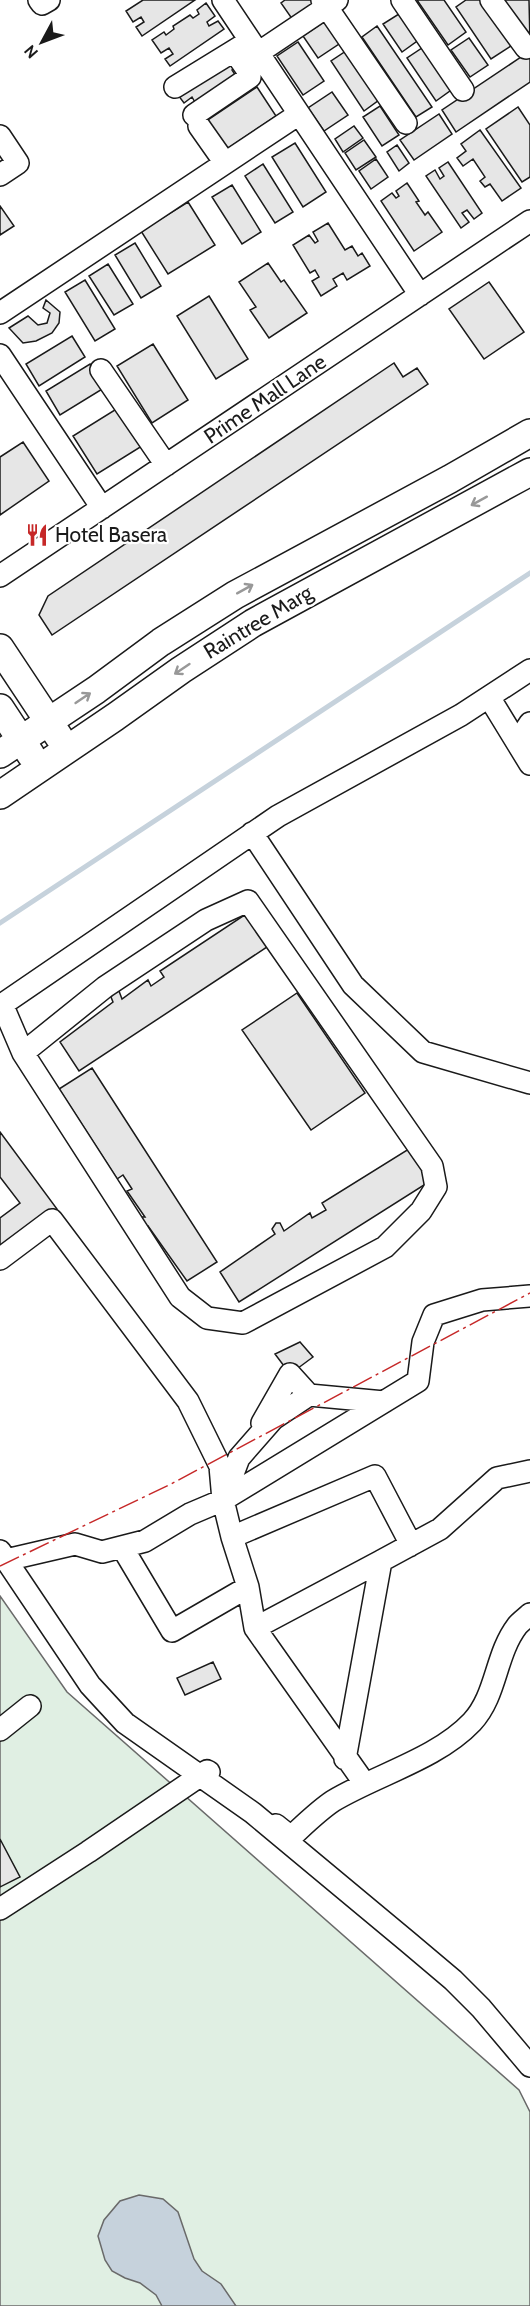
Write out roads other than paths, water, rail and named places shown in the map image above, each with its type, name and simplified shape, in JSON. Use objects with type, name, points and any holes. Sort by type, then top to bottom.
[{"type":"main road","name":"Raintree Marg","points":[[11,747],[161,642],[235,594],[450,479],[530,433]]},
{"type":"main road","name":"Raintree Marg","points":[[0,795],[253,623],[530,472]]},
{"type":"main road","points":[[0,648],[68,749]]},
{"type":"main road","points":[[0,708],[11,747],[40,768]]},
{"type":"street","points":[[39,0],[42,4],[49,0]]},
{"type":"street","points":[[223,0],[247,48],[271,71],[420,295]]},
{"type":"street","points":[[402,0],[463,90]]},
{"type":"street","points":[[491,0],[526,48]]},
{"type":"street","points":[[175,87],[329,2],[406,123]]},
{"type":"street","points":[[196,120],[250,77],[247,48]]},
{"type":"street","points":[[196,120],[271,71]]},
{"type":"street","points":[[0,313],[299,114]]},
{"type":"street","points":[[196,120],[225,163]]},
{"type":"street","points":[[0,136],[18,163],[0,175]]},
{"type":"street","name":"Prime Mall Lane","points":[[0,576],[420,295],[527,228]]},
{"type":"street","points":[[0,355],[102,508]]},
{"type":"street","points":[[101,370],[166,465]]},
{"type":"street","points":[[23,1053],[105,987],[206,920],[248,901],[432,1166],[436,1187],[421,1211],[385,1247],[243,1323],[207,1318],[180,1297],[23,1053],[1,1005],[278,816],[461,715],[530,670]]},
{"type":"street","points":[[489,697],[530,764]]},
{"type":"street","points":[[530,723],[522,735],[530,747]]},
{"type":"street","points":[[245,838],[353,985],[423,1052],[530,1083]]},
{"type":"street","points":[[0,1259],[52,1220],[188,1401],[220,1466],[223,1500],[248,1587],[255,1628],[345,1759],[365,1784]]},
{"type":"street","points":[[530,1296],[482,1300],[434,1315],[423,1342],[418,1381],[223,1500],[190,1514],[145,1541],[102,1552],[75,1544],[3,1556],[90,1684],[125,1723],[253,1813],[453,1980],[481,2008],[530,2066]]},
{"type":"street","points":[[248,1447],[290,1374],[309,1395]]},
{"type":"street","points":[[223,1500],[239,1458],[248,1447],[273,1419],[309,1395],[384,1402]]},
{"type":"street","points":[[255,1628],[440,1529],[497,1478],[530,1471]]},
{"type":"street","points":[[232,1537],[375,1476],[407,1537],[409,1546]]},
{"type":"street","points":[[122,1547],[172,1631],[248,1587]]},
{"type":"street","points":[[345,1759],[381,1561]]},
{"type":"street","points":[[0,1909],[207,1771],[291,1837],[333,1802],[448,1741],[472,1722],[488,1699],[504,1651],[516,1627],[530,1614]]},
{"type":"street","points":[[0,1730],[30,1706]]},
{"type":"waterway","points":[[0,923],[530,573]]},
{"type":"place","name":"Hotel Basera","points":[[37,535]]}]
